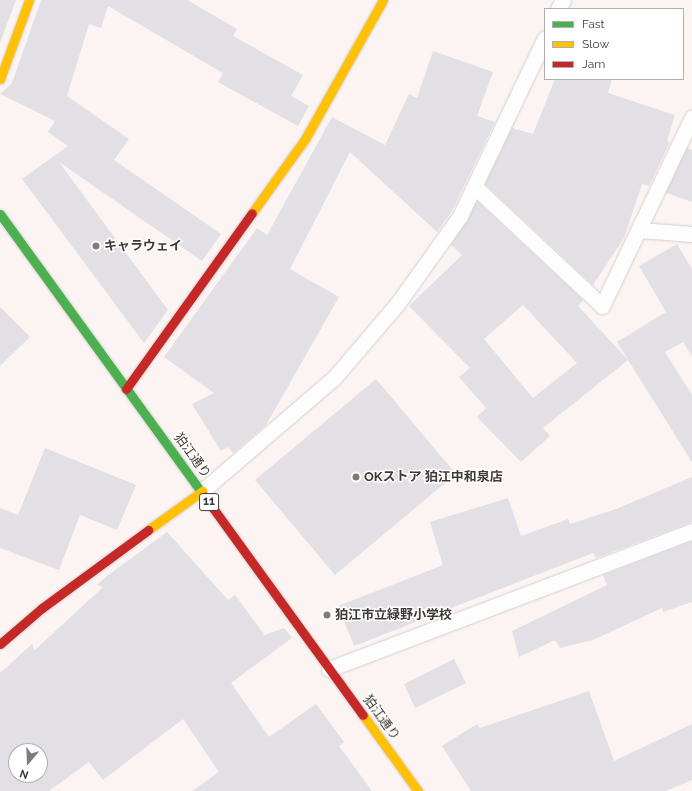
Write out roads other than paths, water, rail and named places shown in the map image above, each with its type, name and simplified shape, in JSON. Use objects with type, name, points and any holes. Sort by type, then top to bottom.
[{"type":"street","points":[[0,78],[29,0]]},
{"type":"street","points":[[126,389],[305,139],[383,0]]},
{"type":"street","name":"狛江通り","points":[[0,214],[418,791]]},
{"type":"street","points":[[0,644],[42,608],[202,491]]},
{"type":"lane","points":[[202,491],[334,378],[398,303],[460,216],[544,40]]},
{"type":"lane","points":[[475,187],[602,306],[640,230],[692,117]]},
{"type":"lane","points":[[640,230],[692,234]]},
{"type":"lane","points":[[329,669],[692,531]]},
{"type":"place","name":"キャラウェイ","points":[[96,246]]},
{"type":"place","name":"OKストア 狛江中和泉店","points":[[356,477]]},
{"type":"place","name":"狛江市立緑野小学校","points":[[327,615]]}]
